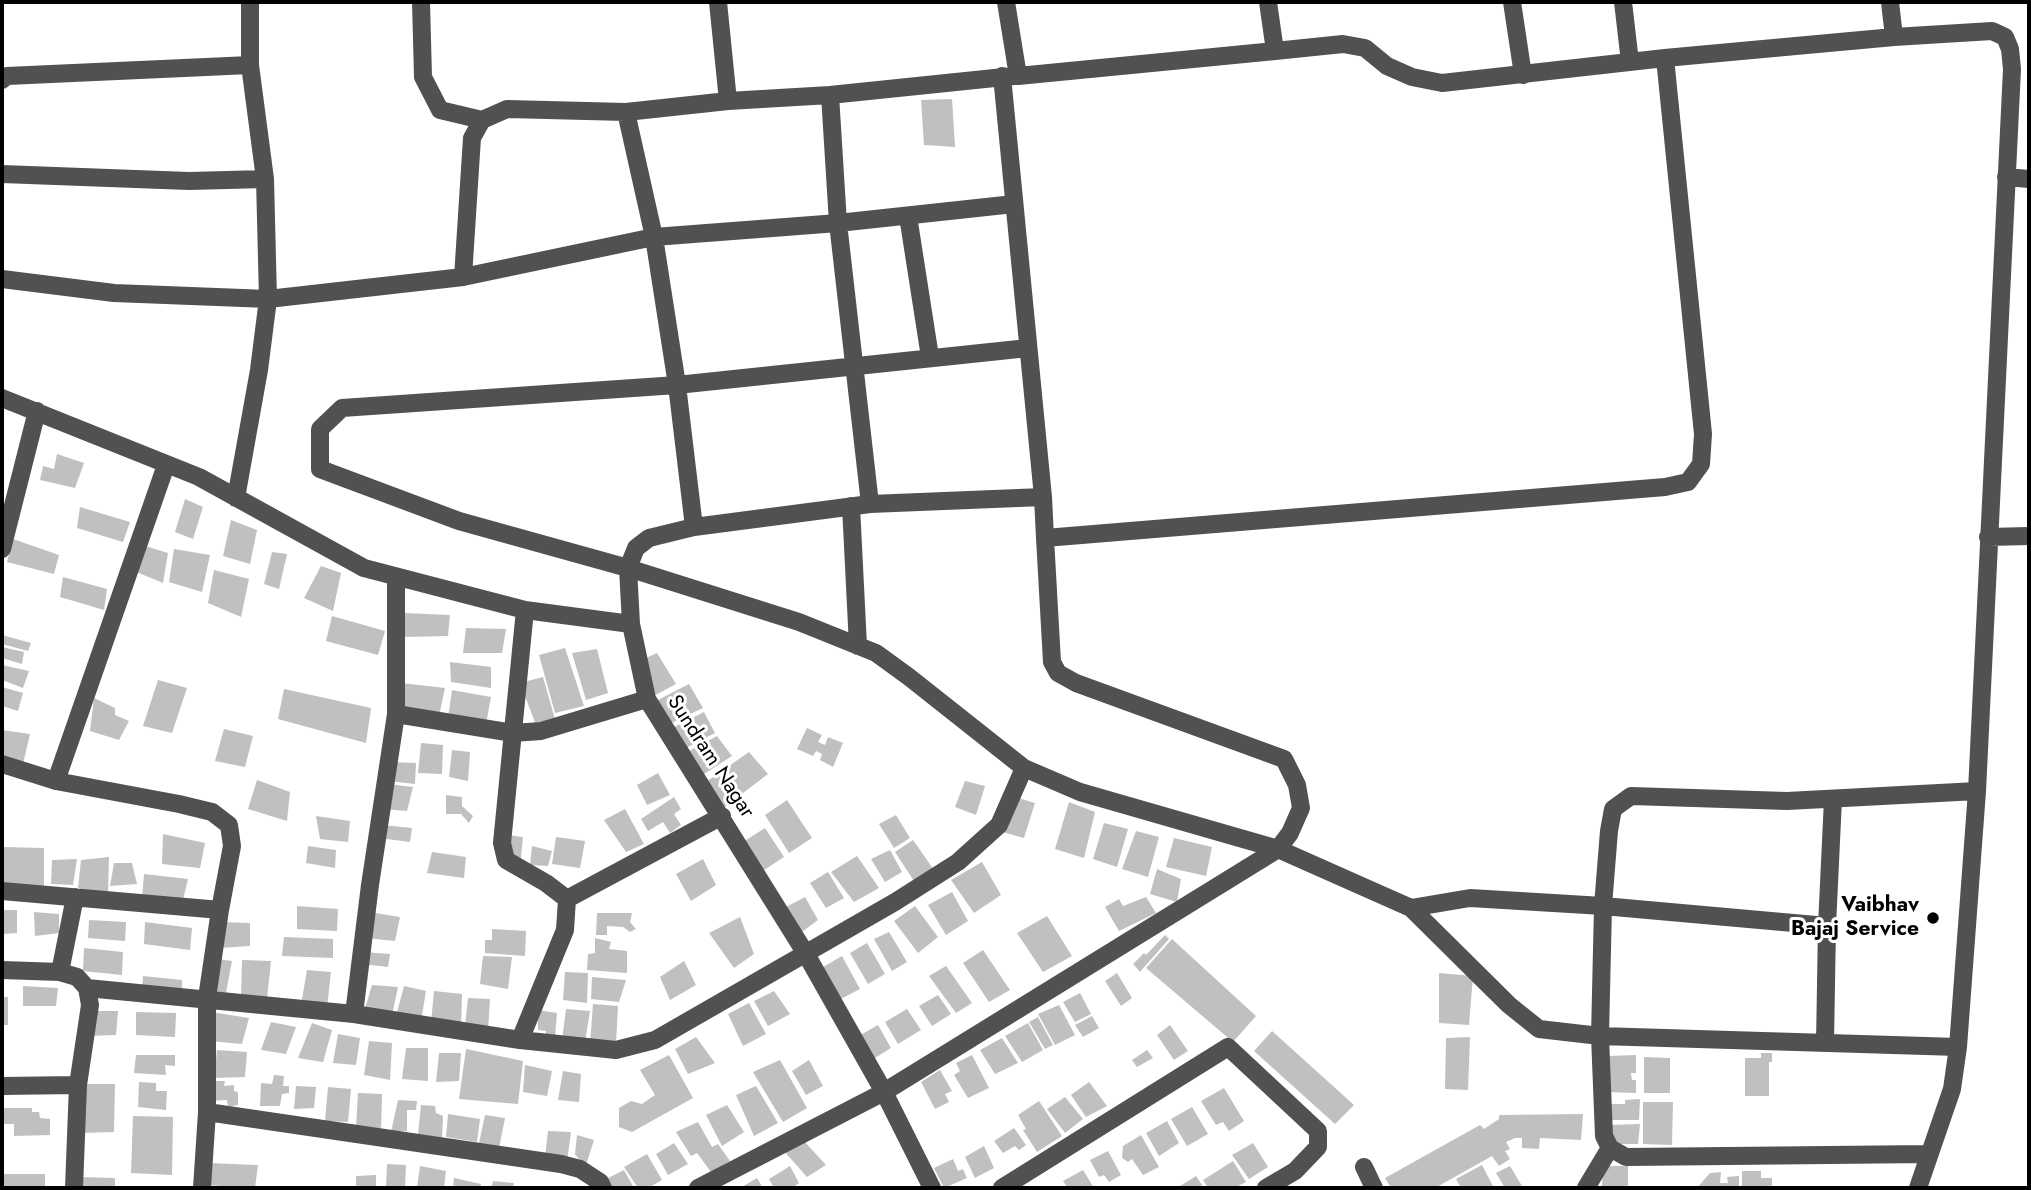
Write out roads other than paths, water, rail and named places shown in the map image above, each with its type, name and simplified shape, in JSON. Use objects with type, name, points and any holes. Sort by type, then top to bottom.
[{"type":"street","points":[[236,498],[259,370],[268,299],[265,179],[250,65],[250,2]]},
{"type":"street","points":[[421,2],[424,77],[440,110],[482,120],[507,109],[626,112],[830,95],[1343,44],[1365,48],[1387,66],[1412,77],[1442,83],[1665,58],[1894,37],[1993,31],[2006,37],[2012,69],[1977,791],[1958,1047],[1952,1089],[1918,1188]]},
{"type":"street","points":[[718,2],[728,102]]},
{"type":"street","points":[[698,1188],[884,1092],[1278,849],[1290,833],[1301,808],[1297,785],[1283,759],[1076,683],[1058,673],[1052,662],[1043,496],[1014,204],[1006,2]]},
{"type":"street","points":[[1268,2],[1275,51]]},
{"type":"street","points":[[1512,2],[1523,75]]},
{"type":"street","points":[[1623,2],[1630,62]]},
{"type":"street","points":[[1889,2],[1894,37]]},
{"type":"street","points":[[1045,538],[1638,489],[1688,482],[1701,464],[1703,434],[1665,58]]},
{"type":"street","points":[[2,80],[7,76],[250,65]]},
{"type":"street","points":[[830,95],[838,223],[870,504]]},
{"type":"street","points":[[626,112],[654,237],[677,385],[694,527]]},
{"type":"street","points":[[463,277],[472,138],[482,120]]},
{"type":"street","points":[[2,174],[189,181],[265,179]]},
{"type":"street","points":[[2006,177],[2029,179]]},
{"type":"street","points":[[2,279],[114,293],[268,299],[463,277],[654,237],[838,223],[1014,204]]},
{"type":"street","points":[[908,216],[930,357]]},
{"type":"street","points":[[1028,348],[677,385],[342,408],[320,429],[320,469],[459,521],[628,568],[799,622],[876,653],[1024,768],[1080,792],[1278,849],[1411,908],[1509,1005],[1539,1029],[1600,1036],[1958,1047]]},
{"type":"street","points":[[2,398],[199,477],[364,568],[525,610],[631,624]]},
{"type":"street","points":[[2,549],[37,411]]},
{"type":"street","points":[[57,781],[166,464]]},
{"type":"street","points":[[628,568],[636,548],[649,538],[694,527],[870,504],[1043,496]]},
{"type":"street","points":[[851,506],[858,646]]},
{"type":"street","points":[[1988,537],[2029,536]]},
{"type":"street","name":"Sundram Nagar","points":[[628,568],[631,624],[647,699],[806,954],[884,1092],[932,1188]]},
{"type":"street","points":[[354,1014],[396,714],[396,577]]},
{"type":"street","points":[[525,610],[502,843],[506,860],[546,883],[567,899]]},
{"type":"street","points":[[396,714],[513,733],[541,731],[647,699]]},
{"type":"street","points":[[2,764],[57,781],[212,812],[229,825],[232,846],[207,998],[207,1112],[202,1188]]},
{"type":"street","points":[[87,988],[354,1014],[520,1040],[616,1050],[656,1040],[958,862],[999,825],[1024,768]]},
{"type":"street","points":[[1929,1154],[1626,1157],[1610,1148],[1604,1136],[1600,1036],[1603,906],[1612,809],[1631,796],[1787,801],[1977,791]]},
{"type":"street","points":[[1825,1043],[1833,799]]},
{"type":"street","points":[[567,899],[722,817]]},
{"type":"street","points":[[2,891],[220,911]]},
{"type":"street","points":[[60,972],[75,897]]},
{"type":"street","points":[[1411,908],[1470,898],[1603,906],[1827,926]]},
{"type":"street","points":[[520,1040],[565,930],[567,899]]},
{"type":"street","points":[[2,970],[60,972],[78,977],[87,988],[90,1005],[78,1085],[74,1188]]},
{"type":"street","points":[[1002,1188],[1228,1047],[1318,1131],[1318,1147],[1295,1171],[1266,1188]]},
{"type":"street","points":[[2,1086],[78,1085]]},
{"type":"street","points":[[207,1112],[561,1164],[580,1169],[600,1182],[603,1188]]},
{"type":"street","points":[[1586,1188],[1610,1148]]},
{"type":"street","points":[[1364,1167],[1374,1188]]},
{"type":"place","name":"Vaibhav Bajaj Service","points":[[1933,918]]}]
